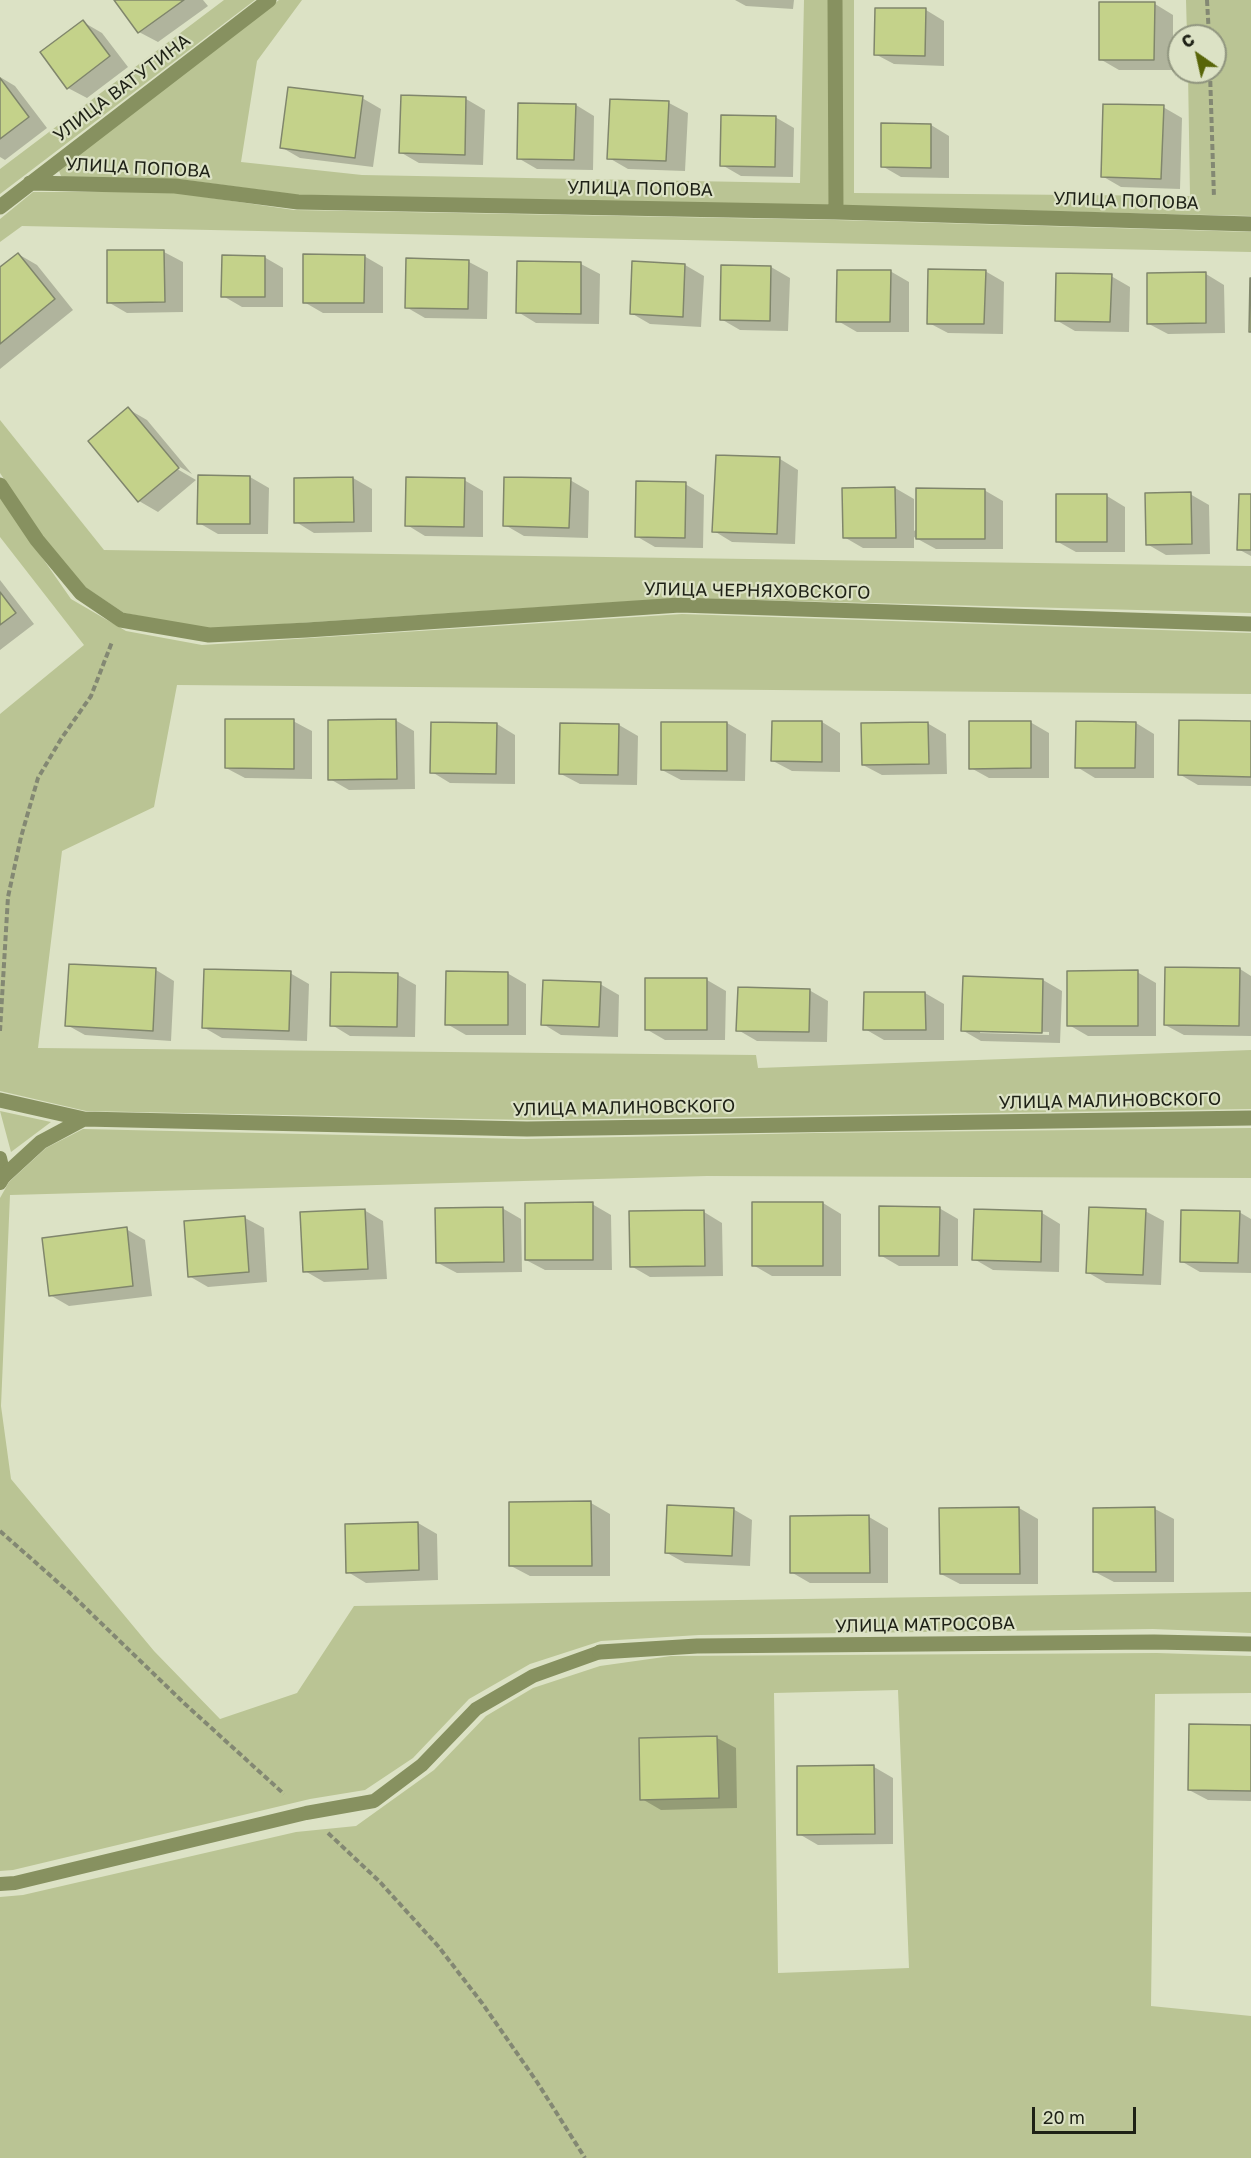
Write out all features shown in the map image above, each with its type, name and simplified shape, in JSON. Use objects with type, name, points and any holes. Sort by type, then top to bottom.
[{"type":"street","name":"УЛИЦА ВАТУТИНА","points":[[0,207],[269,0]]},
{"type":"street","points":[[835,0],[836,212]]},
{"type":"street","name":"УЛИЦА ПОПОВА","points":[[30,183],[175,186],[298,202],[836,212],[1251,224]]},
{"type":"street","points":[[0,485],[37,540],[81,593],[121,620]]},
{"type":"street","name":"УЛИЦА ЧЕРНЯХОВСКОГО","points":[[121,620],[209,635],[680,605],[1251,624]]},
{"type":"street","name":"УЛИЦА МАЛИНОВСКОГО","points":[[0,1100],[84,1119],[527,1129],[1251,1118]]},
{"type":"street","points":[[2,1179],[40,1142],[84,1119]]},
{"type":"street","name":"УЛИЦА МАТРОСОВА","points":[[600,1652],[697,1646],[1154,1642],[1251,1644]]},
{"type":"lane","points":[[0,1158],[2,1179]]},
{"type":"lane","points":[[0,1884],[15,1883],[306,1813],[374,1801],[422,1765],[476,1709],[533,1676],[600,1652]]},
{"type":"path","points":[[1208,0],[1209,24]]},
{"type":"path","points":[[1210,84],[1214,223]]},
{"type":"path","points":[[0,1031],[8,897],[21,837],[38,778],[61,739],[91,696],[121,620]]},
{"type":"green space","points":[[224,0],[255,0],[0,194],[0,169]]},
{"type":"green space","points":[[279,0],[302,0],[257,61],[241,162],[362,175],[800,183],[804,0],[828,0],[830,207],[298,195],[178,179],[68,178],[61,176],[59,171],[64,164]]},
{"type":"green space","points":[[841,0],[854,0],[854,193],[1190,196],[1188,84],[1227,84],[1227,24],[1187,24],[1186,0],[1251,0],[1251,216],[841,206]]},
{"type":"green space","points":[[33,192],[171,192],[294,210],[835,220],[1251,232],[1251,252],[22,226],[0,242],[0,219]]},
{"type":"green space","points":[[0,420],[104,550],[1251,566],[1251,613],[682,598],[208,629],[124,613],[85,587],[40,534],[0,473]]},
{"type":"green space","points":[[0,497],[71,599],[126,631],[202,645],[682,614],[1251,633],[1251,694],[177,685],[154,807],[62,851],[38,1048],[756,1055],[758,1068],[1251,1050],[1251,1109],[529,1120],[86,1111],[0,1091],[0,714],[84,645],[0,537]]},
{"type":"green space","points":[[0,1111],[51,1122],[11,1152]]},
{"type":"green space","points":[[1251,1128],[1251,1178],[707,1176],[10,1195],[1,1406],[11,1479],[154,1651],[220,1719],[297,1693],[354,1606],[1251,1592],[1251,1633],[1153,1629],[699,1635],[601,1641],[530,1664],[469,1699],[413,1758],[365,1790],[310,1799],[13,1870],[0,1871],[0,1198],[9,1182],[46,1148],[83,1129],[524,1139]]},
{"type":"green space","points":[[1157,1653],[1251,1656],[1251,1693],[1155,1694],[1151,2006],[1251,2016],[1251,2158],[0,2158],[0,1897],[23,1895],[296,1832],[356,1826],[434,1770],[486,1716],[533,1688],[600,1666],[671,1656]],"holes":[[[898,1690],[909,1968],[778,1973],[774,1693]]]},
{"type":"building","points":[[114,0],[184,0],[138,33]]},
{"type":"building","points":[[1099,2],[1155,2],[1154,60],[1099,60]]},
{"type":"building","points":[[875,8],[926,8],[925,56],[874,55]]},
{"type":"building","points":[[83,20],[110,56],[67,89],[40,52]]},
{"type":"building","points":[[0,78],[29,117],[0,139]]},
{"type":"building","points":[[288,87],[363,96],[355,158],[280,148]]},
{"type":"building","points":[[401,95],[466,97],[465,155],[399,153]]},
{"type":"building","points":[[610,99],[669,101],[666,161],[607,159]]},
{"type":"building","points":[[518,103],[576,104],[574,160],[517,159]]},
{"type":"building","points":[[1103,104],[1164,105],[1161,179],[1101,177]]},
{"type":"building","points":[[721,115],[776,116],[775,167],[720,166]]},
{"type":"building","points":[[881,123],[931,124],[931,168],[881,167]]},
{"type":"building","points":[[107,250],[164,250],[165,302],[107,303]]},
{"type":"building","points":[[18,253],[55,299],[0,344],[0,267]]},
{"type":"building","points":[[303,254],[365,255],[364,303],[303,303]]},
{"type":"building","points":[[222,255],[265,256],[265,297],[221,297]]},
{"type":"building","points":[[406,258],[469,260],[468,309],[405,308]]},
{"type":"building","points":[[517,261],[581,262],[581,314],[516,313]]},
{"type":"building","points":[[632,261],[685,264],[683,317],[630,314]]},
{"type":"building","points":[[721,265],[771,266],[770,321],[720,320]]},
{"type":"building","points":[[928,269],[986,270],[984,324],[927,324]]},
{"type":"building","points":[[837,270],[891,270],[890,322],[836,322]]},
{"type":"building","points":[[1206,272],[1206,323],[1147,324],[1147,273]]},
{"type":"building","points":[[1056,273],[1112,274],[1110,322],[1055,321]]},
{"type":"building","points":[[1250,278],[1251,332],[1249,332]]},
{"type":"building","points":[[128,407],[179,468],[138,502],[88,441]]},
{"type":"building","points":[[716,455],[780,457],[777,534],[712,532]]},
{"type":"building","points":[[198,475],[250,476],[250,524],[197,524]]},
{"type":"building","points":[[353,477],[354,522],[294,523],[294,478]]},
{"type":"building","points":[[406,477],[465,478],[464,527],[405,526]]},
{"type":"building","points":[[504,477],[571,478],[569,528],[503,526]]},
{"type":"building","points":[[636,481],[686,482],[685,538],[635,537]]},
{"type":"building","points":[[895,487],[896,538],[843,538],[842,488]]},
{"type":"building","points":[[916,488],[985,489],[985,539],[916,539]]},
{"type":"building","points":[[1191,492],[1192,544],[1146,545],[1145,493]]},
{"type":"building","points":[[1056,494],[1107,494],[1107,542],[1056,542]]},
{"type":"building","points":[[1239,494],[1251,494],[1251,550],[1237,550]]},
{"type":"building","points":[[0,592],[16,613],[0,625]]},
{"type":"building","points":[[225,719],[294,719],[294,769],[225,768]]},
{"type":"building","points":[[396,719],[397,779],[328,780],[328,720]]},
{"type":"building","points":[[1179,720],[1251,721],[1251,777],[1178,775]]},
{"type":"building","points":[[772,721],[822,721],[822,762],[771,761]]},
{"type":"building","points":[[969,721],[1031,721],[1031,768],[969,769]]},
{"type":"building","points":[[1076,721],[1136,722],[1135,768],[1075,768]]},
{"type":"building","points":[[431,722],[497,723],[496,774],[430,773]]},
{"type":"building","points":[[661,722],[727,722],[727,771],[661,770]]},
{"type":"building","points":[[928,722],[929,764],[862,765],[861,723]]},
{"type":"building","points":[[560,723],[619,724],[618,775],[559,774]]},
{"type":"building","points":[[69,964],[156,968],[153,1031],[65,1026]]},
{"type":"building","points":[[1165,967],[1240,968],[1239,1026],[1164,1025]]},
{"type":"building","points":[[204,969],[291,971],[289,1031],[202,1028]]},
{"type":"building","points":[[1138,970],[1138,1026],[1067,1026],[1067,971]]},
{"type":"building","points":[[446,971],[508,972],[508,1025],[445,1025]]},
{"type":"building","points":[[331,972],[398,973],[397,1027],[330,1026]]},
{"type":"building","points":[[963,976],[1043,979],[1042,1033],[961,1031]]},
{"type":"building","points":[[645,978],[707,978],[707,1030],[645,1030]]},
{"type":"building","points":[[543,980],[601,982],[599,1027],[541,1025]]},
{"type":"building","points":[[738,987],[810,989],[809,1032],[736,1031]]},
{"type":"building","points":[[864,992],[925,992],[926,1030],[863,1030]]},
{"type":"building","points":[[593,1202],[593,1260],[525,1260],[525,1203]]},
{"type":"building","points":[[752,1202],[823,1202],[823,1266],[752,1266]]},
{"type":"building","points":[[879,1206],[940,1207],[939,1256],[879,1256]]},
{"type":"building","points":[[503,1207],[504,1262],[436,1263],[435,1208]]},
{"type":"building","points":[[1089,1207],[1146,1209],[1143,1275],[1086,1273]]},
{"type":"building","points":[[365,1209],[368,1269],[303,1272],[300,1212]]},
{"type":"building","points":[[974,1209],[1042,1211],[1041,1262],[972,1260]]},
{"type":"building","points":[[704,1210],[705,1266],[630,1267],[629,1211]]},
{"type":"building","points":[[1181,1210],[1240,1211],[1238,1263],[1180,1262]]},
{"type":"building","points":[[245,1216],[249,1272],[188,1277],[184,1221]]},
{"type":"building","points":[[127,1227],[133,1286],[49,1296],[42,1238]]},
{"type":"building","points":[[591,1501],[592,1566],[509,1566],[509,1502]]},
{"type":"building","points":[[667,1505],[734,1508],[732,1556],[665,1553]]},
{"type":"building","points":[[1019,1507],[1020,1574],[940,1574],[939,1508]]},
{"type":"building","points":[[1155,1507],[1156,1572],[1093,1572],[1093,1508]]},
{"type":"building","points":[[869,1515],[870,1573],[790,1573],[790,1516]]},
{"type":"building","points":[[418,1522],[419,1570],[346,1573],[345,1524]]},
{"type":"building","points":[[1189,1724],[1251,1725],[1251,1791],[1188,1790]]},
{"type":"building","points":[[717,1736],[719,1798],[640,1800],[639,1738]]},
{"type":"building","points":[[874,1765],[875,1834],[797,1835],[797,1766]]}]
